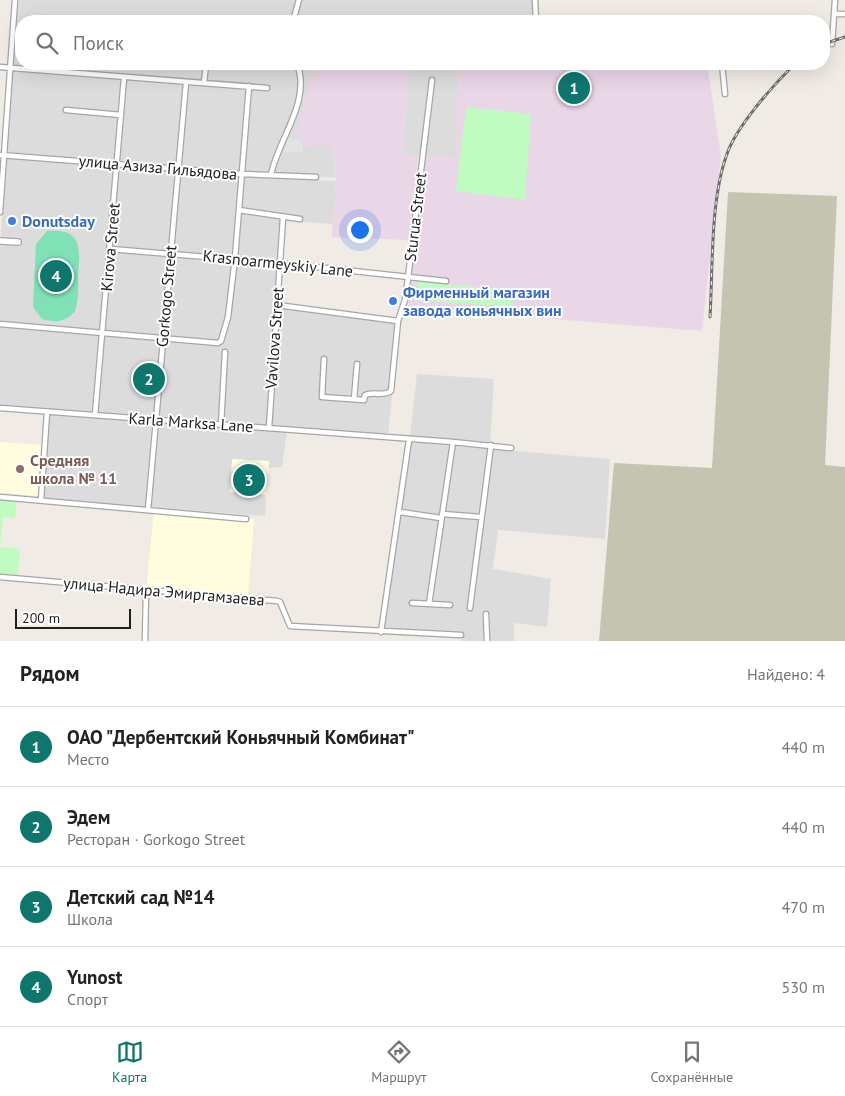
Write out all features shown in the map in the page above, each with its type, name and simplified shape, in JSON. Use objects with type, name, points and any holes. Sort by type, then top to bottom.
[{"type":"street","points":[[0,212],[2,155],[15,0]]},
{"type":"street","points":[[295,15],[299,0]]},
{"type":"street","points":[[535,0],[536,15]]},
{"type":"street","points":[[832,44],[836,0]]},
{"type":"street","points":[[836,14],[845,14]]},
{"type":"street","points":[[0,67],[15,68]]},
{"type":"street","points":[[33,70],[268,88]]},
{"type":"street","points":[[204,84],[205,70]]},
{"type":"street","points":[[272,175],[275,156],[283,145],[295,113],[300,77],[298,70]]},
{"type":"street","points":[[723,70],[725,94]]},
{"type":"street","name":"Kirova Street","points":[[95,415],[124,78]]},
{"type":"street","name":"Sturua Street","points":[[354,399],[364,400],[365,396],[370,393],[386,394],[391,392],[398,321],[405,300],[432,80]]},
{"type":"street","name":"Gorkogo Street","points":[[148,510],[154,420],[186,83]]},
{"type":"street","points":[[0,324],[218,343],[221,341],[226,329],[235,258],[249,86]]},
{"type":"street","points":[[66,110],[121,115]]},
{"type":"street","name":"улица Азиза Гильядова","points":[[2,155],[243,174],[316,177]]},
{"type":"street","points":[[239,210],[300,219]]},
{"type":"street","name":"Vavilova Street","points":[[268,428],[279,263],[284,218]]},
{"type":"street","points":[[0,241],[18,242]]},
{"type":"street","name":"Krasnoarmeyskiy Lane","points":[[110,249],[235,258],[446,281]]},
{"type":"street","points":[[277,305],[398,321]]},
{"type":"street","points":[[221,424],[225,352]]},
{"type":"street","points":[[324,359],[322,398],[354,399],[357,364]]},
{"type":"street","name":"Karla Marksa Lane","points":[[0,408],[511,448]]},
{"type":"street","points":[[41,500],[47,412]]},
{"type":"street","points":[[381,632],[409,440]]},
{"type":"street","points":[[430,604],[453,442]]},
{"type":"street","points":[[470,608],[491,445]]},
{"type":"street","points":[[0,496],[246,519]]},
{"type":"street","points":[[400,512],[481,517]]},
{"type":"street","name":"улица Надира Эмиргамзаева","points":[[0,577],[146,591],[180,591],[277,601],[280,602],[290,626],[461,635]]},
{"type":"street","points":[[145,641],[146,591]]},
{"type":"street","points":[[412,603],[450,605]]},
{"type":"street","points":[[486,614],[487,641]]},
{"type":"shaded area","points":[[19,0],[533,0],[534,15],[18,15]]},
{"type":"shaded area","points":[[15,45],[15,67],[13,67]]},
{"type":"shaded area","points":[[47,70],[319,70],[311,78],[333,145],[335,178],[245,171],[252,88]]},
{"type":"shaded area","points":[[319,70],[409,70],[402,154],[418,158],[409,240],[332,237],[336,181],[333,145],[304,147],[304,141],[295,136],[311,78]]},
{"type":"shaded area","points":[[409,70],[459,70],[456,157],[418,158],[402,155]]},
{"type":"shaded area","points":[[459,70],[708,70],[721,156],[702,331],[408,307],[425,156],[456,157]]},
{"type":"shaded area","points":[[12,71],[246,90],[240,177],[336,181],[333,224],[283,221],[279,307],[400,323],[388,435],[0,407],[0,248]]},
{"type":"shaded area","points":[[289,137],[303,141],[303,152],[284,152]]},
{"type":"shaded area","points":[[728,192],[837,196],[825,465],[845,467],[845,641],[599,641],[614,463],[712,468]]},
{"type":"shaded area","points":[[417,374],[494,379],[490,443],[410,436]]},
{"type":"shaded area","points":[[49,414],[152,421],[145,507],[43,499]]},
{"type":"shaded area","points":[[156,422],[287,431],[282,467],[268,468],[269,462],[230,492],[266,495],[265,516],[150,507]]},
{"type":"shaded area","name":"Средняя школа № 11","points":[[0,442],[42,445],[38,496],[0,493]]},
{"type":"shaded area","points":[[411,442],[610,459],[605,539],[498,530],[493,569],[551,579],[547,627],[514,623],[514,641],[462,641],[462,638],[384,635]]},
{"type":"shaded area","points":[[232,459],[269,461],[266,495],[230,492]]},
{"type":"shaded area","points":[[154,510],[254,519],[248,597],[146,591]]},
{"type":"green space","points":[[466,107],[531,114],[525,200],[456,191]]},
{"type":"green space","points":[[47,231],[67,233],[77,242],[79,249],[78,294],[75,311],[72,315],[60,321],[42,319],[33,307],[36,244]]},
{"type":"green space","points":[[418,282],[514,290],[512,307],[416,300]]},
{"type":"green space","points":[[0,497],[17,499],[15,518],[3,517],[0,547]]},
{"type":"green space","points":[[0,547],[20,549],[18,576],[0,575]]},
{"type":"railway","points":[[830,42],[845,37]]},
{"type":"railway","points":[[710,317],[715,213],[727,154],[738,131],[767,94],[789,70]]},
{"type":"place","name":"ОАО \"Дербентский Коньячный Комбинат\"","points":[[574,88]]},
{"type":"place","name":"Donutsday","points":[[12,221]]},
{"type":"place","name":"Yunost","points":[[56,276]]},
{"type":"place","name":"Фирменный магазин завода коньячных вин","points":[[393,301]]},
{"type":"place","name":"Эдем","points":[[149,379]]},
{"type":"place","name":"Средняя школа № 11","points":[[20,469]]},
{"type":"place","name":"Детский сад №14","points":[[249,480]]}]
